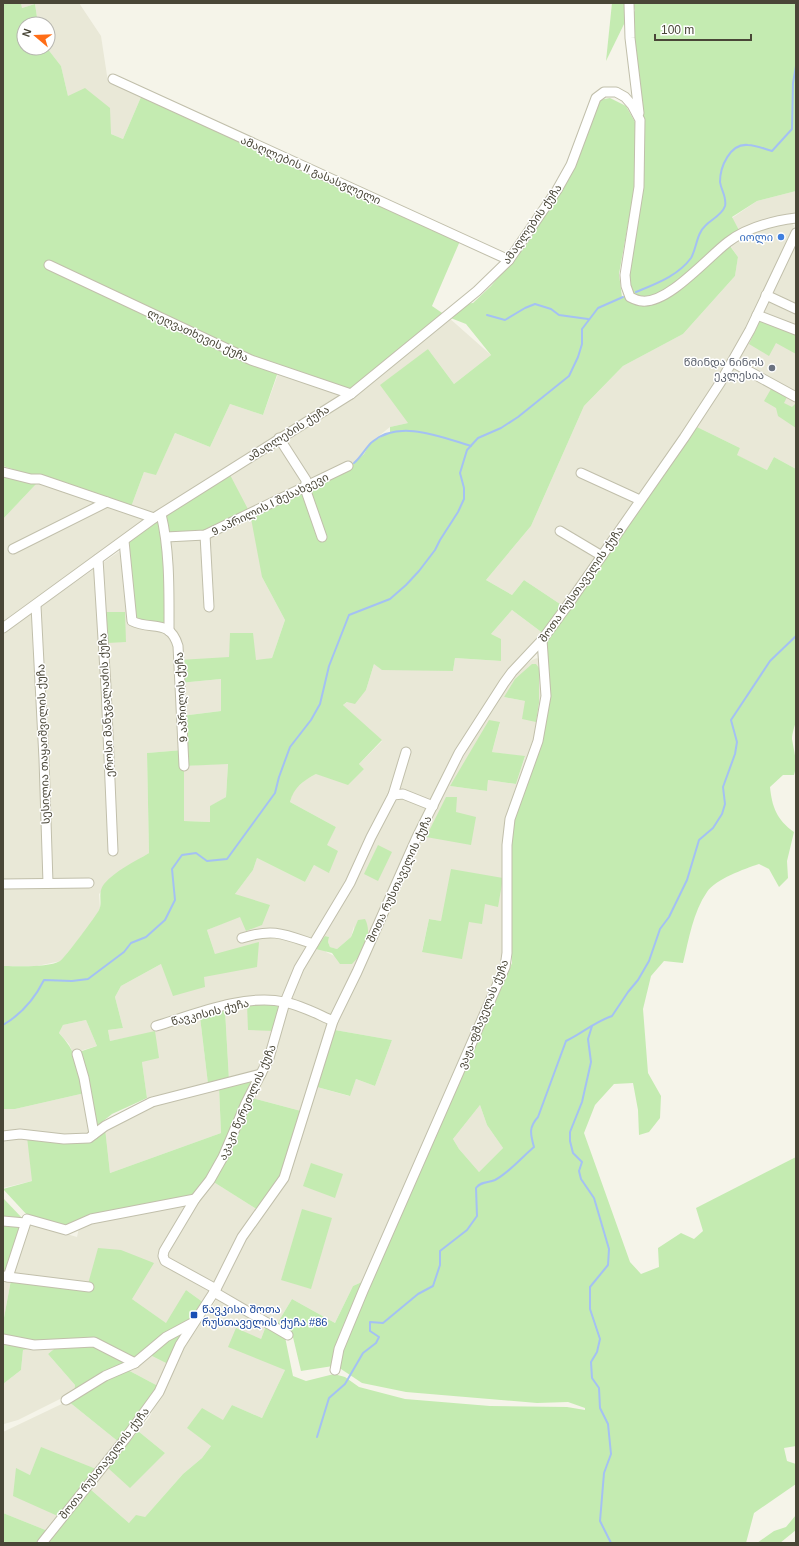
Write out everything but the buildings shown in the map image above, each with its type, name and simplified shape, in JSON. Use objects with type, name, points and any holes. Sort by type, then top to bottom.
[{"type":"street","points":[[629,3],[630,38],[640,120],[639,188],[625,275],[626,286],[630,297],[642,302],[662,296],[689,277],[727,242],[772,220],[796,218]]},
{"type":"street","name":"ამაღლების II გასასვლელი","points":[[113,80],[509,260]]},
{"type":"street","name":"ამაღლების ქუჩა","points":[[3,628],[36,606],[158,516],[350,394],[448,317],[509,260],[557,190],[571,165],[596,98],[604,92],[616,92],[625,97],[632,105],[640,120]]},
{"type":"street","name":"შოთა რუსთაველის ქუჩა","points":[[42,1543],[126,1439],[155,1398],[180,1346],[215,1291],[242,1237],[284,1178],[333,1021],[459,753],[504,683],[512,672],[542,640],[684,438],[732,362],[796,233]]},
{"type":"street","name":"ლეღვათხევის ქუჩა","points":[[49,265],[251,360],[350,394]]},
{"type":"street","points":[[766,295],[796,309]]},
{"type":"street","points":[[757,314],[796,330]]},
{"type":"street","points":[[732,362],[796,397]]},
{"type":"street","points":[[279,438],[306,480],[306,491],[322,537]]},
{"type":"street","name":"9 აპრილის I შესახვევი","points":[[166,537],[205,535],[348,466]]},
{"type":"street","points":[[3,472],[30,479],[40,479],[107,502],[158,516]]},
{"type":"street","points":[[581,473],[640,500]]},
{"type":"street","points":[[13,549],[107,502]]},
{"type":"street","name":"9 აპრილის ქუჩა","points":[[158,516],[166,537],[169,631],[176,638],[178,646],[184,766]]},
{"type":"street","points":[[560,530],[602,556]]},
{"type":"street","points":[[205,535],[209,607]]},
{"type":"street","points":[[124,541],[132,621],[162,626],[169,631]]},
{"type":"street","name":"ეროსი მანჯგალაძის ქუჩა","points":[[98,559],[106,687],[113,851]]},
{"type":"street","name":"სესილია თაყაიშვილის ქუჩა","points":[[36,606],[44,744],[48,883]]},
{"type":"street","name":"ვაჟა-ფშაველას ქუჩა","points":[[335,1370],[339,1349],[360,1298],[505,967],[508,953],[507,845],[510,819],[538,741],[546,696],[542,640]]},
{"type":"street","name":"აკაკი წერეთლის ქუჩა","points":[[288,1335],[165,1261],[163,1256],[195,1199],[210,1180],[223,1157],[246,1103],[269,1058],[285,1002],[299,968],[350,883],[370,837],[393,794],[406,752]]},
{"type":"street","points":[[393,794],[403,794],[433,806]]},
{"type":"street","points":[[3,884],[89,883]]},
{"type":"street","points":[[242,938],[260,932],[273,932],[313,944]]},
{"type":"street","name":"წავკისის ქუჩა","points":[[156,1026],[243,1001],[285,1002],[333,1021]]},
{"type":"street","points":[[77,1054],[84,1078],[94,1134]]},
{"type":"street","points":[[3,1136],[20,1134],[64,1139],[89,1138],[104,1126],[152,1102],[261,1074]]},
{"type":"street","points":[[89,1287],[6,1276],[27,1219],[66,1230],[91,1219],[195,1199]]},
{"type":"street","points":[[3,1221],[25,1224]]},
{"type":"street","points":[[66,1400],[98,1380],[135,1363],[166,1337],[194,1322]]},
{"type":"street","points":[[3,1339],[34,1345],[94,1342],[135,1363]]},
{"type":"shaded area","points":[[21,3],[79,3],[101,36],[108,82],[141,97],[123,139],[111,134],[68,96],[61,66],[53,56],[56,56],[56,16],[37,16],[35,4],[22,8]]},
{"type":"shaded area","points":[[796,191],[796,215],[740,232],[732,218],[757,201]]},
{"type":"shaded area","points":[[791,222],[794,226],[792,236],[749,328],[686,429],[563,606],[524,580],[512,595],[486,580],[531,526],[584,406],[623,366],[683,334],[735,276],[738,257],[731,247],[743,237],[777,224]]},
{"type":"shaded area","points":[[796,241],[796,469],[774,457],[767,470],[736,455],[740,448],[697,427],[751,334]]},
{"type":"shaded area","points":[[448,317],[491,355],[454,384],[428,349],[408,423],[390,427],[370,443],[364,454],[262,577],[285,620],[272,658],[256,661],[231,633],[229,657],[179,683],[221,679],[221,711],[181,716],[183,750],[147,753],[149,853],[123,869],[99,894],[100,908],[94,920],[61,961],[37,966],[3,966],[3,633],[124,548],[166,537],[228,471],[333,405]]},
{"type":"shaded area","points":[[278,374],[341,395],[155,513],[131,507],[144,472],[156,474],[175,433],[210,447],[230,404],[263,415]]},
{"type":"shaded area","points":[[37,483],[148,519],[3,623],[3,519]]},
{"type":"shaded area","points":[[512,610],[544,634],[516,664],[432,799],[429,801],[390,794],[349,882],[283,998],[260,995],[245,998],[152,1025],[153,1029],[200,1017],[208,1084],[147,1098],[142,1062],[155,1032],[110,1041],[108,1030],[123,1028],[115,997],[121,986],[161,964],[204,977],[215,954],[207,930],[240,916],[235,894],[253,870],[257,858],[305,882],[314,865],[330,872],[326,845],[336,827],[290,802],[293,791],[305,780],[316,774],[364,769],[359,764],[382,741],[343,705],[366,690],[374,664],[453,671],[455,658],[500,661],[491,634]]},
{"type":"shaded area","points":[[537,658],[540,661],[543,696],[502,964],[364,1281],[353,1286],[335,1323],[292,1299],[277,1324],[221,1290],[317,1087],[349,1096],[356,1079],[375,1086],[392,1040],[335,1030],[337,1023],[414,850],[468,748],[512,677],[532,660]],"holes":[[[539,668],[539,703],[536,722],[525,701],[504,697]],[[500,723],[492,752],[525,757],[516,784],[488,780],[487,791],[450,786]],[[503,879],[485,904],[469,922],[422,951],[429,919],[441,921]]]},
{"type":"shaded area","points":[[228,763],[226,797],[211,806],[210,822],[184,821],[184,766]]},
{"type":"shaded area","points":[[402,798],[427,807],[341,1001],[332,1014],[326,1015],[288,1000],[299,971],[394,802]],"holes":[[[354,926],[352,964],[326,952],[325,936],[329,937],[328,942],[330,947],[337,949],[351,937]]]},
{"type":"shaded area","points":[[247,1004],[274,1031],[259,1072],[229,1080],[225,1010]]},
{"type":"shaded area","points":[[288,1006],[328,1024],[301,1111],[252,1098]]},
{"type":"shaded area","points":[[86,1020],[97,1046],[73,1053],[69,1044],[59,1033],[63,1025]]},
{"type":"shaded area","points":[[219,1087],[221,1133],[110,1173],[105,1128],[153,1104]]},
{"type":"shaded area","points":[[85,1093],[91,1127],[88,1133],[84,1136],[64,1138],[32,1181],[3,1188],[3,1109],[15,1109]]},
{"type":"shaded area","points":[[480,1105],[487,1125],[503,1148],[479,1172],[459,1149],[453,1139]]},
{"type":"shaded area","points":[[212,1181],[258,1210],[215,1285],[167,1259],[168,1247],[196,1200]]},
{"type":"shaded area","points":[[190,1203],[158,1258],[212,1291],[204,1303],[186,1290],[167,1324],[132,1299],[88,1284],[11,1274],[29,1223],[77,1237],[79,1228],[91,1222]]},
{"type":"shaded area","points":[[3,1278],[11,1280],[3,1323]]},
{"type":"shaded area","points":[[217,1299],[266,1326],[261,1339],[285,1370],[262,1418],[232,1405],[211,1446],[202,1458],[183,1474],[145,1517],[129,1523],[90,1489],[108,1468],[165,1453],[138,1431],[149,1418],[184,1348]]},
{"type":"shaded area","points":[[59,1345],[48,1354],[75,1385],[74,1392],[18,1420],[4,1424],[3,1384],[21,1370],[23,1350]]},
{"type":"shaded area","points":[[148,1354],[168,1364],[158,1386],[126,1369]]},
{"type":"shaded area","points":[[68,1401],[120,1443],[96,1469],[30,1475],[16,1469],[60,1517],[48,1531],[3,1513],[3,1432]]},
{"type":"green space","points":[[3,3],[21,3],[22,8],[35,4],[37,16],[16,16],[16,56],[53,56],[61,66],[68,96],[85,88],[110,108],[111,134],[123,139],[141,97],[460,241],[432,306],[448,317],[351,394],[279,369],[263,415],[230,404],[210,447],[175,433],[156,475],[144,472],[131,507],[3,466]]},
{"type":"green space","points":[[612,3],[625,3],[626,20],[606,61]]},
{"type":"green space","points":[[633,3],[796,3],[796,191],[757,201],[732,217],[740,232],[670,289],[646,298],[632,296],[627,277],[643,167],[631,14],[635,11]]},
{"type":"green space","points":[[610,98],[626,106],[635,122],[637,174],[619,274],[622,297],[662,297],[727,242],[738,257],[735,276],[683,334],[623,366],[584,406],[531,526],[486,580],[512,595],[524,580],[563,606],[544,634],[512,610],[491,634],[501,639],[501,661],[455,658],[453,671],[382,670],[374,664],[366,690],[355,704],[347,702],[343,705],[382,740],[359,764],[364,769],[348,785],[316,774],[307,779],[297,788],[290,802],[336,827],[327,845],[338,851],[329,873],[314,865],[305,882],[257,858],[253,870],[235,894],[270,905],[262,925],[246,931],[240,917],[207,930],[215,954],[259,942],[257,967],[204,977],[205,987],[173,996],[161,964],[121,986],[115,997],[123,1028],[108,1030],[110,1041],[155,1031],[159,1058],[142,1062],[147,1098],[112,1114],[97,1126],[79,1052],[97,1046],[86,1020],[63,1025],[59,1033],[69,1046],[77,1061],[82,1076],[85,1093],[15,1109],[3,1109],[3,966],[48,965],[60,961],[63,958],[99,910],[102,887],[108,879],[149,853],[147,753],[183,750],[181,716],[221,711],[221,679],[179,683],[179,660],[229,657],[230,633],[253,633],[256,660],[272,658],[285,620],[262,577],[250,513],[354,463],[364,454],[370,443],[390,432],[390,427],[408,423],[380,385],[428,349],[454,384],[491,355],[466,324],[448,317],[463,304],[473,303],[491,286],[526,245],[559,194],[599,100]],"holes":[[[228,764],[226,797],[210,806],[210,822],[184,821],[184,766]]]},
{"type":"green space","points":[[761,318],[796,334],[796,354],[776,343],[769,356],[749,344]]},
{"type":"green space","points":[[771,389],[787,397],[784,403],[792,407],[796,403],[796,428],[778,416],[776,408],[764,401]]},
{"type":"green space","points":[[697,427],[740,448],[737,455],[767,470],[774,457],[796,469],[796,720],[792,739],[796,766],[794,775],[783,775],[770,787],[772,801],[779,818],[794,832],[787,861],[788,878],[779,887],[769,869],[759,864],[723,879],[711,887],[707,892],[698,908],[683,963],[664,961],[651,976],[643,1009],[648,1073],[661,1096],[660,1118],[649,1132],[639,1135],[638,1110],[633,1083],[614,1084],[595,1105],[584,1133],[630,1262],[641,1274],[659,1267],[658,1248],[681,1233],[694,1239],[703,1231],[696,1208],[796,1157],[796,1446],[784,1448],[787,1461],[796,1464],[796,1484],[754,1513],[746,1543],[46,1543],[90,1489],[129,1523],[136,1515],[145,1517],[183,1474],[202,1458],[211,1446],[187,1428],[202,1408],[223,1420],[232,1405],[262,1418],[285,1370],[228,1347],[236,1328],[261,1339],[266,1326],[285,1337],[293,1376],[306,1381],[334,1374],[345,1377],[359,1387],[405,1399],[490,1406],[567,1407],[585,1410],[585,1408],[568,1402],[537,1403],[406,1392],[362,1383],[338,1367],[342,1348],[512,963],[510,847],[515,812],[538,750],[547,641]],"holes":[[[480,1105],[487,1125],[503,1148],[479,1172],[459,1149],[453,1139]]]},
{"type":"green space","points":[[3,468],[37,483],[3,519]]},
{"type":"green space","points":[[228,471],[250,513],[205,535],[166,537],[169,631],[136,623],[124,541]]},
{"type":"green space","points":[[106,612],[125,612],[126,642],[107,643]]},
{"type":"green space","points":[[532,664],[536,664],[539,668],[539,703],[536,722],[522,719],[525,701],[504,697],[515,679]]},
{"type":"green space","points":[[489,720],[500,722],[492,752],[525,756],[516,784],[488,780],[487,791],[450,786]]},
{"type":"green space","points":[[446,797],[457,797],[456,812],[476,817],[471,845],[426,837]]},
{"type":"green space","points":[[378,845],[392,852],[378,881],[364,874]]},
{"type":"green space","points":[[451,869],[503,878],[498,907],[485,904],[482,924],[469,922],[462,959],[422,952],[429,919],[441,921]]},
{"type":"green space","points":[[365,919],[368,937],[363,949],[352,964],[340,964],[332,953],[316,949],[325,936],[329,937],[328,942],[330,947],[337,949],[351,937],[358,920]]},
{"type":"green space","points":[[247,1004],[282,1004],[274,1031],[248,1030]]},
{"type":"green space","points":[[225,1010],[229,1080],[208,1084],[200,1017]]},
{"type":"green space","points":[[335,1030],[392,1040],[375,1086],[356,1079],[350,1096],[317,1087]]},
{"type":"green space","points":[[255,1081],[210,1175],[193,1196],[64,1228],[28,1216],[3,1189],[32,1181],[27,1137],[71,1144],[90,1141],[105,1128],[110,1173],[221,1133],[219,1087]]},
{"type":"green space","points":[[252,1098],[301,1111],[281,1178],[258,1210],[212,1181]]},
{"type":"green space","points":[[311,1163],[343,1174],[335,1198],[303,1186]]},
{"type":"green space","points":[[3,1198],[24,1220],[3,1218]]},
{"type":"green space","points":[[302,1209],[332,1218],[311,1289],[281,1280]]},
{"type":"green space","points":[[3,1223],[22,1225],[6,1273],[3,1273]]},
{"type":"green space","points":[[98,1248],[121,1250],[154,1263],[132,1299],[166,1323],[186,1290],[204,1303],[191,1321],[134,1360],[94,1339],[23,1350],[21,1370],[3,1384],[3,1323],[11,1280],[91,1291],[93,1289],[88,1284]]},
{"type":"green space","points":[[364,1281],[333,1366],[301,1371],[292,1333],[277,1324],[292,1299],[335,1323],[353,1286]]},
{"type":"green space","points":[[179,1335],[183,1336],[168,1364],[148,1354],[156,1347]]},
{"type":"green space","points":[[92,1344],[130,1363],[74,1392],[75,1385],[48,1354],[59,1345]]},
{"type":"green space","points":[[126,1369],[158,1386],[120,1443],[68,1401]]},
{"type":"green space","points":[[138,1431],[165,1453],[130,1488],[108,1468]]},
{"type":"green space","points":[[41,1447],[96,1469],[60,1517],[13,1496],[16,1468],[30,1475]]},
{"type":"green space","points":[[3,1513],[48,1531],[38,1543],[3,1543]]},
{"type":"green space","points":[[796,1515],[796,1530],[780,1543],[757,1543],[774,1531],[786,1527]]},
{"type":"waterway","points":[[636,292],[673,275],[691,258],[700,233],[708,223],[724,209],[725,200],[720,182],[720,176],[724,163],[731,152],[742,145],[757,146],[772,151],[792,129],[793,83],[796,66]]},
{"type":"waterway","points":[[3,1025],[27,1006],[44,980],[72,981],[88,979],[124,952],[131,943],[146,937],[165,920],[175,900],[172,869],[182,855],[196,853],[207,861],[227,859],[275,793],[290,747],[311,720],[320,704],[329,666],[349,615],[390,599],[419,571],[435,550],[458,512],[464,499],[464,488],[460,473],[467,450],[478,438],[501,428],[518,417],[569,376],[582,344],[582,329],[598,308],[623,297]]},
{"type":"waterway","points":[[487,315],[505,320],[535,304],[551,309],[559,315],[588,319]]},
{"type":"waterway","points":[[354,463],[372,442],[383,435],[395,432],[420,432],[471,446]]},
{"type":"waterway","points":[[317,1437],[329,1398],[345,1384],[363,1353],[376,1343],[379,1337],[370,1331],[370,1322],[383,1323],[418,1294],[433,1286],[440,1265],[440,1251],[467,1230],[477,1216],[476,1188],[480,1184],[500,1177],[511,1169],[534,1147],[531,1130],[538,1117],[566,1041],[600,1021],[612,1016],[638,980],[649,961],[660,929],[669,917],[687,880],[699,840],[713,828],[722,814],[725,804],[723,787],[735,754],[737,742],[731,720],[770,661],[796,636]]},
{"type":"waterway","points":[[592,1026],[588,1039],[591,1062],[582,1102],[570,1132],[570,1141],[573,1153],[582,1162],[579,1171],[581,1179],[594,1198],[609,1249],[608,1265],[590,1287],[590,1309],[600,1339],[597,1352],[591,1362],[592,1378],[599,1388],[600,1408],[608,1424],[611,1454],[604,1473],[600,1521],[611,1543]]},
{"type":"place","name":"იოლი","points":[[781,237]]},
{"type":"place","name":"წმინდა ნინოს ეკლესია","points":[[772,368]]},
{"type":"place","name":"წავკისი შოთა რუსთაველის ქუჩა #86","points":[[194,1315]]}]
